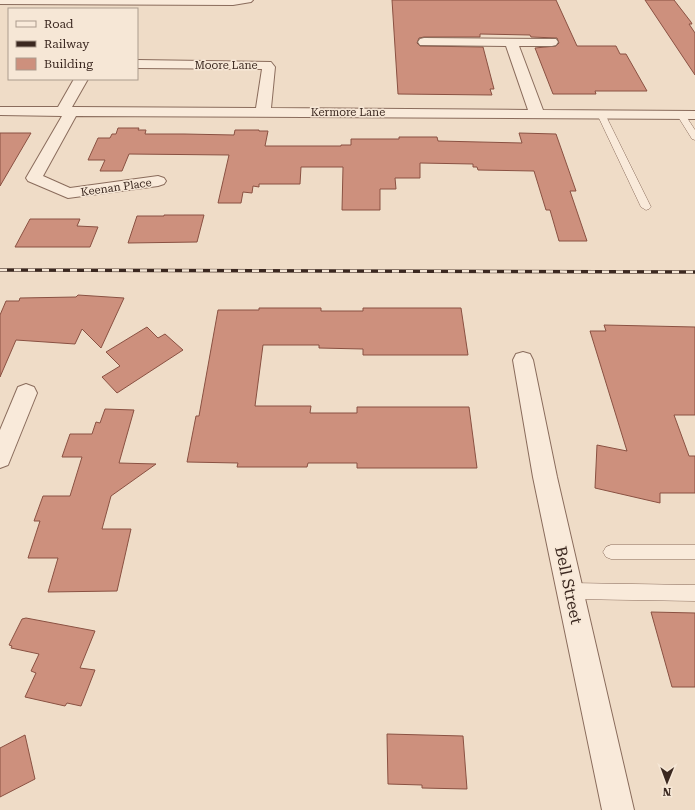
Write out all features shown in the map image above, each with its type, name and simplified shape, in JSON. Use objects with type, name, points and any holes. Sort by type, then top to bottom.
[{"type":"street","points":[[0,1],[233,2],[247,0]]},
{"type":"street","points":[[424,42],[552,42]]},
{"type":"street","points":[[511,42],[537,114]]},
{"type":"street","name":"Moore Lane","points":[[138,64],[266,65],[269,67],[263,112]]},
{"type":"street","points":[[68,111],[81,80]]},
{"type":"street","name":"Kermore Lane","points":[[0,111],[695,115]]},
{"type":"street","name":"Keenan Place","points":[[68,111],[34,178],[68,193],[158,181]]},
{"type":"street","name":"Bell Street","points":[[523,360],[545,476],[618,810]]},
{"type":"street","points":[[0,458],[26,393]]},
{"type":"lane","points":[[601,114],[646,207]]},
{"type":"lane","points":[[681,115],[695,137]]},
{"type":"lane","points":[[611,552],[695,552]]},
{"type":"lane","points":[[570,591],[695,593]]},
{"type":"building","points":[[392,0],[556,0],[577,46],[616,46],[620,54],[626,54],[647,91],[595,91],[596,94],[553,94],[535,48],[556,46],[559,43],[557,38],[531,37],[530,35],[480,34],[480,37],[424,37],[419,38],[417,43],[420,46],[483,47],[494,89],[490,89],[492,95],[398,94]]},
{"type":"building","points":[[645,0],[674,0],[691,22],[692,24],[689,24],[695,33],[695,75]]},
{"type":"building","points":[[118,128],[139,128],[138,130],[146,130],[145,134],[234,135],[235,130],[268,131],[265,146],[341,146],[351,145],[351,139],[399,139],[399,137],[437,137],[438,141],[522,143],[519,133],[556,134],[576,191],[570,191],[587,241],[559,241],[550,210],[546,210],[534,171],[478,170],[477,167],[473,167],[473,164],[420,163],[420,178],[395,178],[396,189],[380,189],[380,210],[342,210],[343,167],[301,167],[300,184],[259,184],[259,187],[253,186],[252,193],[243,192],[241,203],[218,203],[229,155],[129,154],[122,171],[100,171],[105,160],[88,160],[98,138],[110,138],[112,134],[116,134]]},
{"type":"building","points":[[0,133],[31,133],[0,186]]},
{"type":"building","points":[[204,215],[197,242],[128,243],[137,216]]},
{"type":"building","points":[[30,219],[80,219],[77,226],[98,227],[90,247],[15,247]]},
{"type":"building","points":[[78,295],[124,298],[101,348],[82,329],[75,344],[16,340],[0,377],[0,315],[6,301],[19,301],[20,298],[76,297]]},
{"type":"building","points":[[259,308],[321,308],[321,311],[363,311],[363,308],[461,308],[468,355],[363,355],[363,349],[319,348],[319,345],[263,345],[255,406],[311,406],[310,413],[357,413],[357,407],[469,407],[477,468],[357,468],[357,463],[308,463],[307,467],[237,467],[238,463],[187,462],[196,416],[199,416],[218,310],[259,310]]},
{"type":"building","points":[[604,325],[695,327],[695,415],[674,415],[689,456],[695,456],[695,493],[660,493],[660,503],[595,488],[597,445],[627,451],[590,331],[606,331]]},
{"type":"building","points":[[147,327],[158,338],[165,334],[183,350],[117,393],[102,377],[120,366],[106,352]]},
{"type":"building","points":[[105,409],[134,410],[119,463],[156,464],[111,496],[102,529],[131,529],[117,591],[48,592],[58,558],[28,558],[40,521],[34,521],[43,496],[70,496],[82,457],[62,457],[70,434],[92,434],[96,422],[100,423]]},
{"type":"building","points":[[651,612],[695,613],[695,687],[672,687]]},
{"type":"building","points":[[26,618],[95,631],[80,668],[95,670],[81,706],[67,703],[65,706],[25,697],[36,673],[31,671],[39,654],[11,648],[12,646],[9,645],[22,619]]},
{"type":"building","points":[[387,734],[463,736],[467,789],[422,788],[422,785],[388,784]]},
{"type":"building","points":[[25,735],[35,779],[0,797],[0,748]]},
{"type":"railway","points":[[0,270],[695,272]]}]
